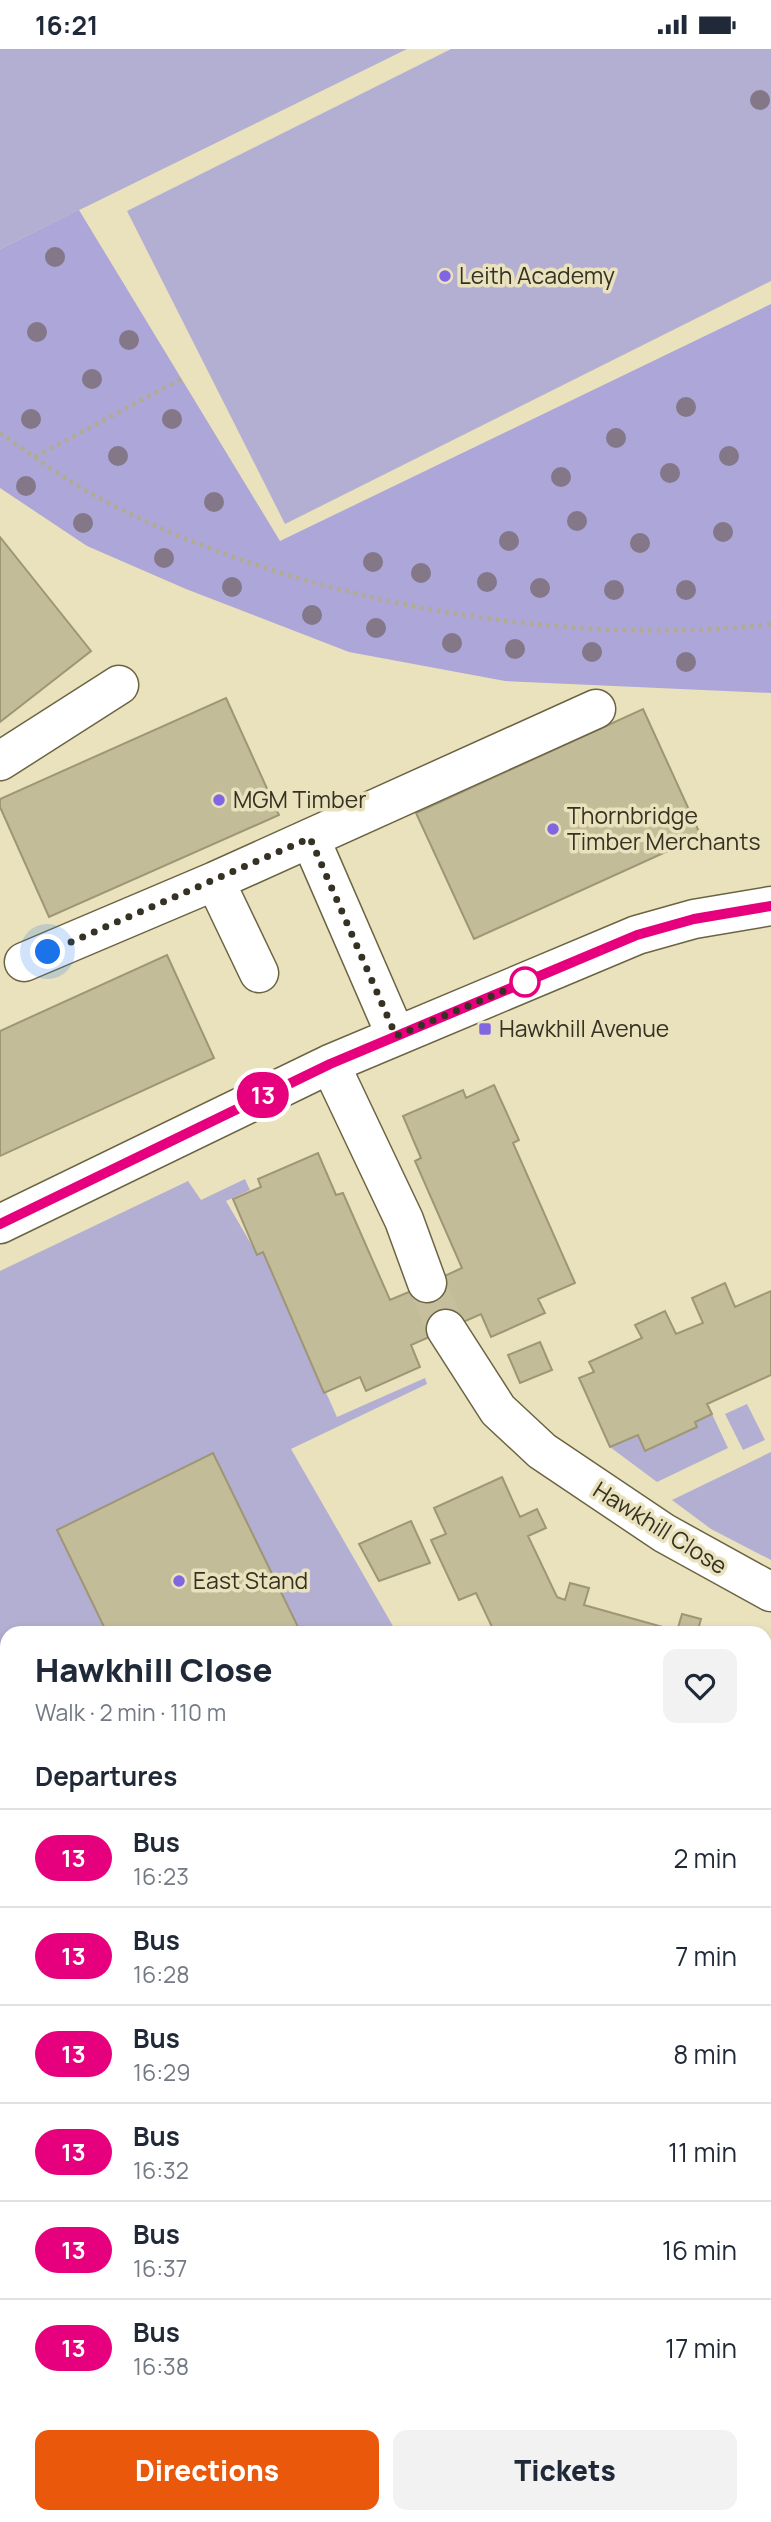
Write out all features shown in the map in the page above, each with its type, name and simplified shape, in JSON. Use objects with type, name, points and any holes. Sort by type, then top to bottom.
[{"type":"street","points":[[0,761],[119,685]]},
{"type":"street","points":[[24,962],[215,881],[596,709]]},
{"type":"street","points":[[310,838],[396,1036]]},
{"type":"street","points":[[215,881],[259,973]]},
{"type":"street","points":[[0,1224],[330,1064],[637,935],[694,919],[771,906]]},
{"type":"street","points":[[330,1064],[404,1220],[427,1283]]},
{"type":"street","name":"Hawkhill Close","points":[[446,1329],[498,1409],[542,1451],[664,1533],[771,1592]]},
{"type":"path","points":[[35,457],[181,379]]},
{"type":"path","points":[[0,433],[84,489],[192,541],[325,586],[446,613],[609,628],[696,629],[771,624]]},
{"type":"shaded area","points":[[0,49],[407,49],[0,249]]},
{"type":"shaded area","name":"Leith Academy","points":[[451,49],[771,49],[771,281],[285,524],[127,211]]},
{"type":"shaded area","points":[[79,210],[280,541],[771,304],[771,693],[505,681],[349,652],[186,589],[87,546],[0,488],[0,249]]},
{"type":"shaded area","points":[[245,1179],[250,1190],[226,1201],[257,1254],[263,1252],[337,1417],[425,1378],[427,1384],[291,1449],[393,1626],[0,1626],[0,1271],[188,1181],[201,1200]]},
{"type":"shaded area","points":[[747,1404],[765,1440],[743,1450],[725,1414]]},
{"type":"shaded area","points":[[712,1414],[728,1448],[657,1482],[610,1447],[638,1435],[646,1451],[697,1427],[695,1422]]},
{"type":"shaded area","points":[[771,1452],[771,1560],[711,1529],[672,1500]]},
{"type":"building","points":[[0,537],[91,651],[0,722]]},
{"type":"building","points":[[226,698],[279,815],[49,917],[0,807],[0,799]]},
{"type":"building","points":[[643,709],[701,836],[474,939],[416,813]]},
{"type":"building","points":[[167,955],[214,1058],[0,1156],[0,1031]]},
{"type":"building","points":[[494,1085],[519,1140],[513,1143],[575,1283],[538,1299],[545,1313],[491,1337],[481,1314],[411,1345],[420,1367],[366,1391],[360,1377],[324,1393],[263,1252],[257,1255],[233,1199],[261,1187],[258,1179],[318,1153],[336,1195],[343,1193],[390,1300],[416,1289],[462,1268],[415,1161],[421,1158],[403,1116],[463,1090],[466,1098]]},
{"type":"building","points":[[725,1283],[735,1307],[771,1291],[771,1375],[707,1404],[712,1414],[695,1422],[697,1427],[645,1451],[638,1435],[610,1447],[579,1378],[594,1372],[589,1362],[642,1338],[635,1325],[665,1311],[676,1334],[703,1323],[692,1298]]},
{"type":"building","points":[[540,1342],[552,1370],[520,1383],[508,1355]]},
{"type":"building","name":"East Stand","points":[[213,1453],[298,1626],[104,1626],[57,1530]]},
{"type":"building","points":[[502,1477],[520,1517],[537,1509],[546,1528],[528,1536],[557,1597],[565,1600],[570,1583],[589,1588],[584,1605],[659,1626],[492,1626],[476,1593],[459,1600],[431,1540],[446,1534],[434,1508]]},
{"type":"building","points":[[411,1521],[430,1563],[379,1581],[359,1544]]},
{"type":"building","points":[[682,1614],[701,1619],[699,1626],[678,1626]]},
{"type":"tunnel","points":[[427,1283],[446,1329]]},
{"type":"bus line","name":"13","points":[[0,1224],[141,1153],[330,1064],[637,935],[694,919],[771,906]]},
{"type":"place","name":"Leith Academy","points":[[445,276]]},
{"type":"place","name":"MGM Timber","points":[[219,800]]},
{"type":"place","name":"Thornbridge Timber Merchants","points":[[553,829]]},
{"type":"place","name":"Hawkhill Avenue","points":[[485,1029]]},
{"type":"place","name":"East Stand","points":[[179,1581]]},
{"type":"route","points":[[48,952],[310,838],[396,1036],[525,982]]}]
